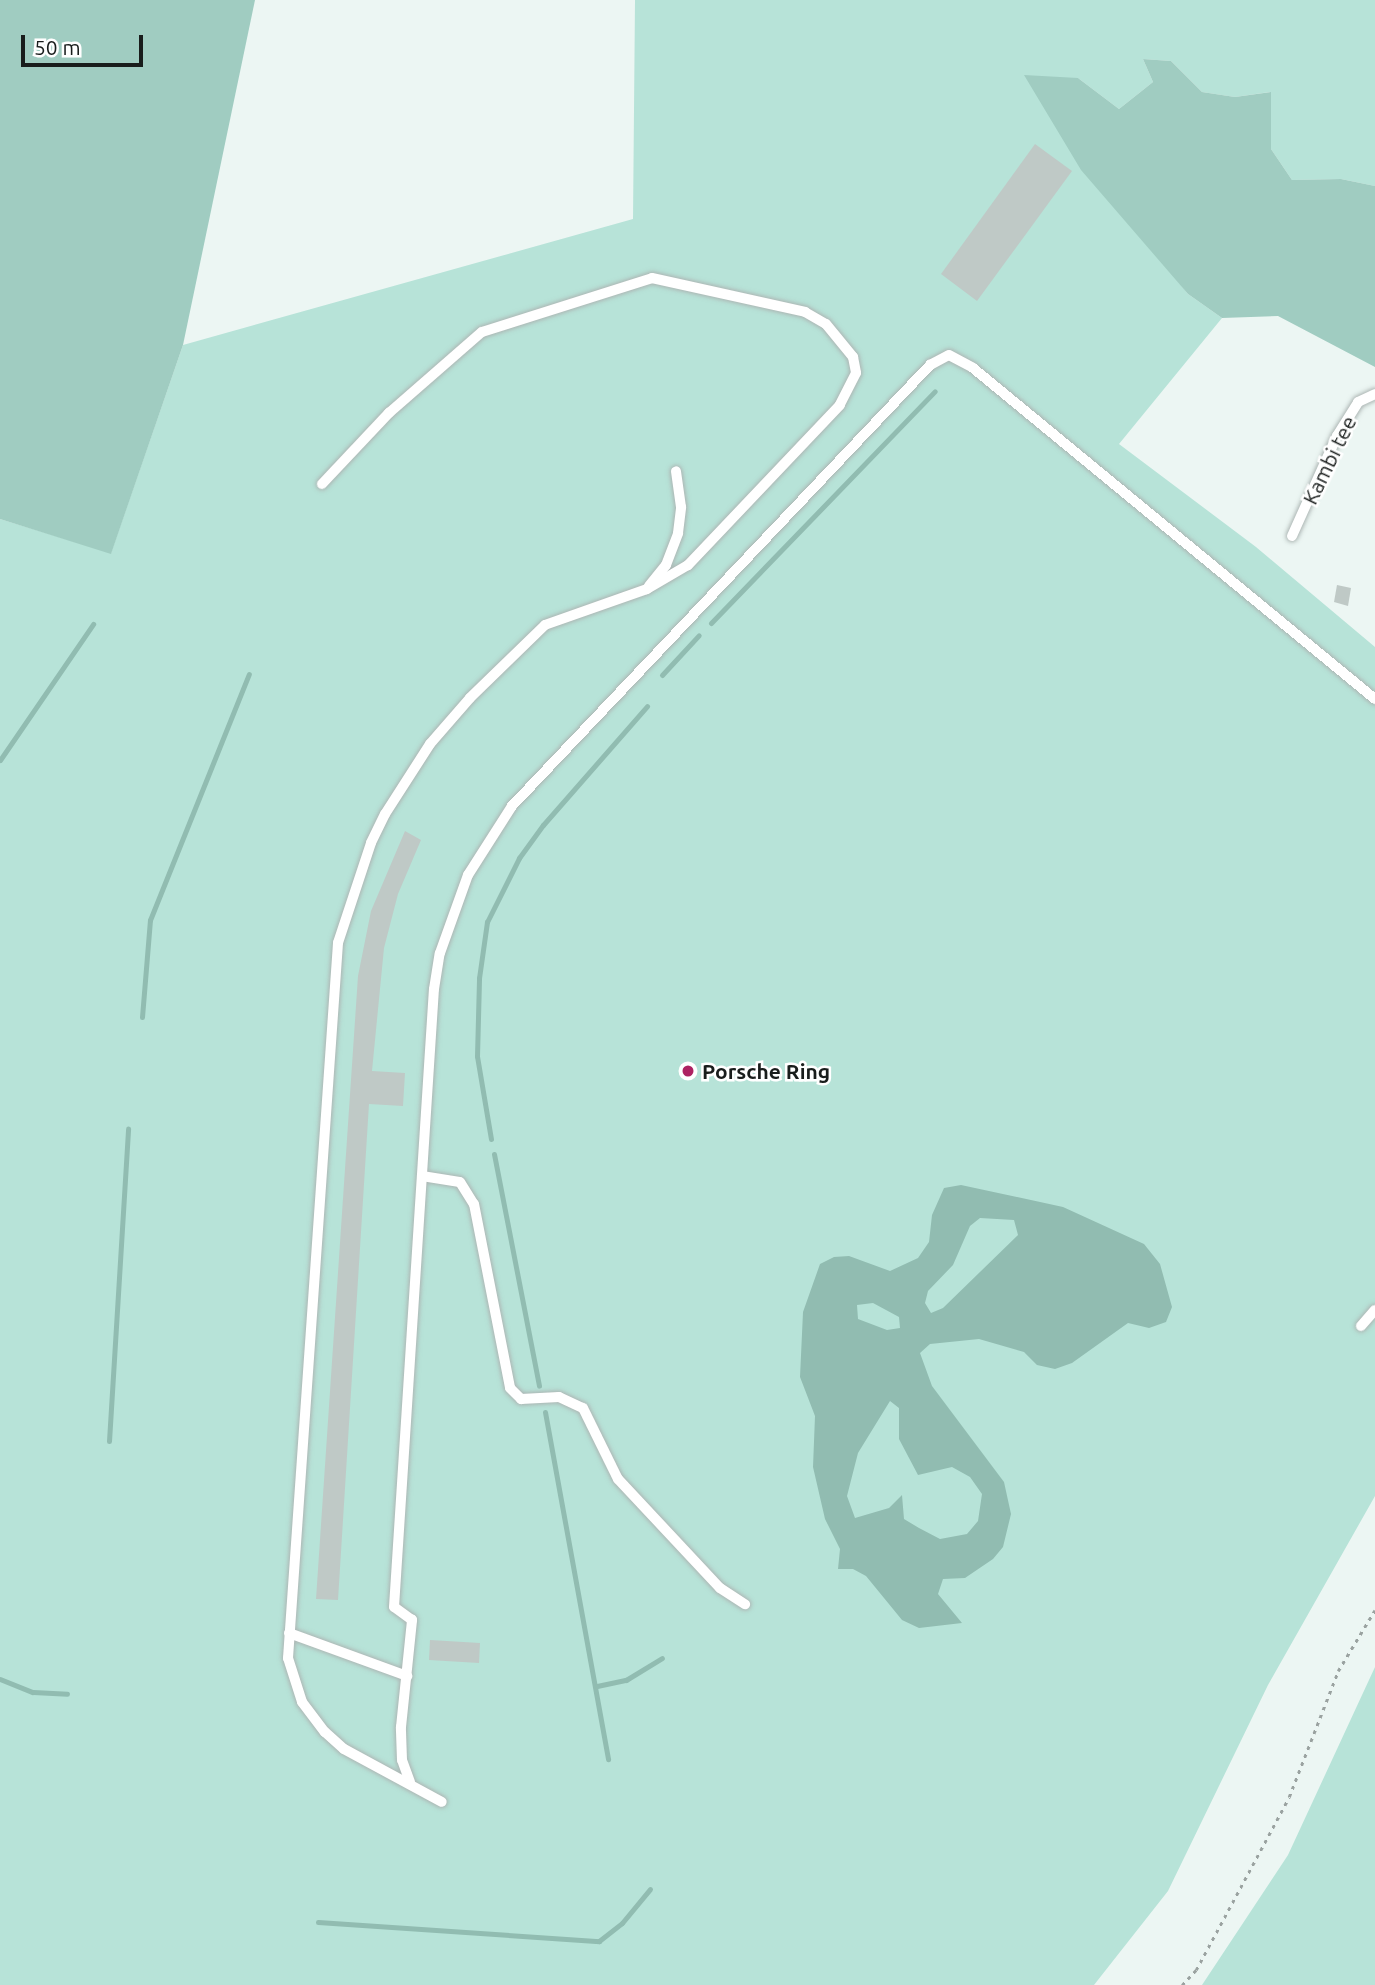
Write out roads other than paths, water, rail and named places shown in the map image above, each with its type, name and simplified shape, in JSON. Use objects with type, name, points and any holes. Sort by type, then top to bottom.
[{"type":"lane","points":[[322,484],[389,413],[466,345],[498,325],[652,278],[782,304],[826,324],[853,357],[856,373],[850,393],[688,565],[647,589],[535,632],[430,744],[403,782],[370,843],[338,943],[332,980],[289,1633],[293,1679],[313,1720],[344,1749],[442,1802]]},
{"type":"lane","points":[[410,1783],[402,1760],[412,1620],[394,1606],[422,1176],[440,953],[468,875],[512,806],[939,358],[959,357],[1375,699]]},
{"type":"lane","name":"Kambi tee","points":[[1292,536],[1337,436],[1358,402],[1375,394]]},
{"type":"lane","points":[[647,589],[666,565],[678,533],[681,507],[676,471]]},
{"type":"lane","points":[[422,1176],[460,1182],[471,1197],[510,1388],[521,1399],[559,1397],[583,1408],[618,1479],[720,1588],[745,1604]]},
{"type":"lane","points":[[1361,1326],[1375,1310]]},
{"type":"lane","points":[[289,1633],[407,1676]]},
{"type":"waterway","points":[[711,623],[935,391]]},
{"type":"waterway","points":[[0,760],[93,624]]},
{"type":"waterway","points":[[662,675],[699,635]]},
{"type":"waterway","points":[[142,1017],[150,920],[249,674]]},
{"type":"waterway","points":[[491,1139],[477,1056],[479,978],[487,922],[519,858],[543,825],[647,706]]},
{"type":"waterway","points":[[109,1441],[128,1129]]},
{"type":"waterway","points":[[494,1154],[539,1386]]},
{"type":"waterway","points":[[545,1412],[608,1759]]},
{"type":"waterway","points":[[597,1686],[626,1680],[662,1658]]},
{"type":"waterway","points":[[0,1679],[33,1692],[67,1694]]},
{"type":"waterway","points":[[318,1922],[599,1941],[622,1923],[650,1889]]},
{"type":"place","name":"Porsche Ring","points":[[688,1071]]}]
